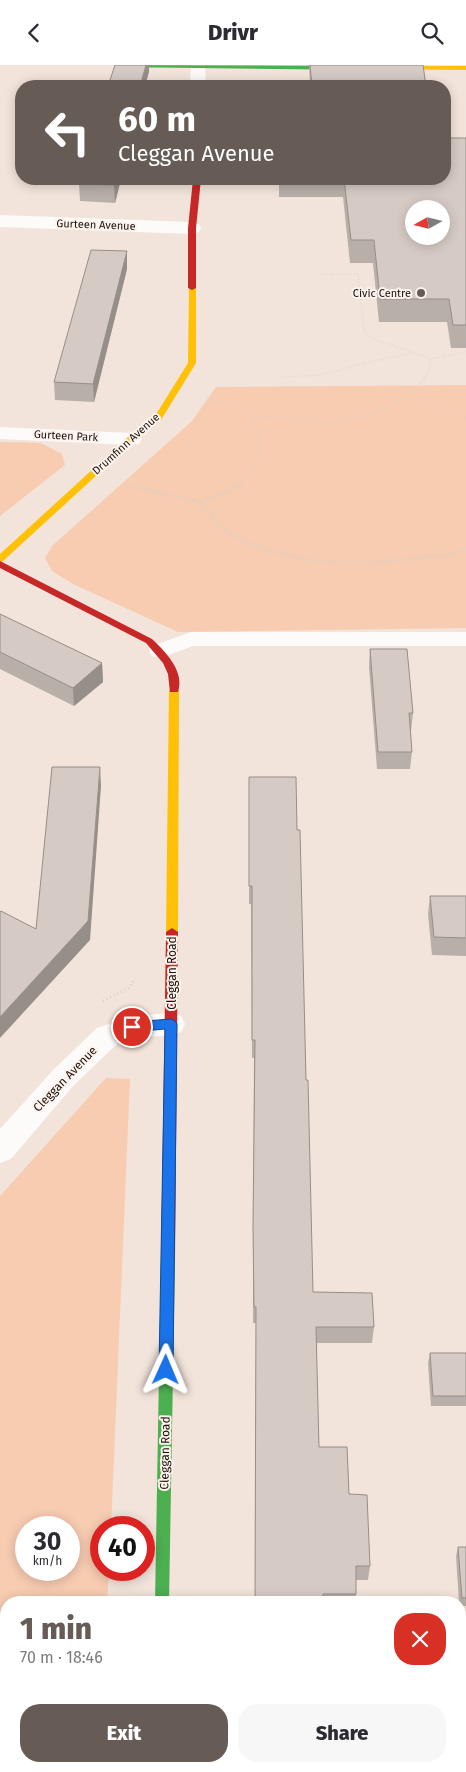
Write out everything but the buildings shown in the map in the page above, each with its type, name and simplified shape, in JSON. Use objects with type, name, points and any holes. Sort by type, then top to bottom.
[{"type":"street","points":[[117,65],[466,68]]},
{"type":"street","points":[[198,67],[198,80]]},
{"type":"street","name":"Drumfinn Avenue","points":[[0,559],[131,439],[158,418],[192,363],[192,228],[196,185]]},
{"type":"street","name":"Gurteen Avenue","points":[[0,221],[192,228]]},
{"type":"street","name":"Gurteen Park","points":[[0,433],[131,439]]},
{"type":"street","name":"Cleggan Road","points":[[0,564],[149,641],[169,660],[174,679],[162,1596]]},
{"type":"street","name":"Cleggan Avenue","points":[[0,1150],[64,1077],[107,1036],[132,1027],[171,1024]]},
{"type":"lane","points":[[160,651],[191,639],[466,639]]},
{"type":"path","points":[[321,274],[358,274],[364,330],[371,338],[432,359],[466,351]]},
{"type":"path","points":[[283,377],[321,375],[364,363],[414,353]]},
{"type":"path","points":[[177,387],[231,405],[252,416],[326,419],[361,418],[382,411],[410,394],[426,379],[432,359]]},
{"type":"path","points":[[410,394],[466,418]]},
{"type":"path","points":[[95,473],[128,486],[200,503],[223,495],[249,476],[259,457],[258,433],[252,416]]},
{"type":"path","points":[[200,503],[219,525],[239,539],[268,551],[304,559],[338,563],[373,563],[435,557],[466,549]]},
{"type":"path","points":[[98,1006],[105,999],[130,987],[134,979]]},
{"type":"shaded area","points":[[466,385],[466,628],[178,632],[73,584],[52,571],[45,558],[52,546],[192,421],[216,387]]},
{"type":"shaded area","points":[[0,442],[41,443],[62,454],[65,465],[0,516]]},
{"type":"shaded area","points":[[106,1078],[130,1079],[111,1516],[90,1516],[90,1581],[108,1581],[107,1596],[0,1596],[0,1196]]},
{"type":"traffic: fast","points":[[117,65],[360,68]]},
{"type":"traffic: fast","points":[[162,1596],[168,1259]]},
{"type":"traffic: slow","points":[[360,68],[466,68]]},
{"type":"traffic: slow","points":[[0,559],[131,439],[158,418],[192,363],[192,288]]},
{"type":"traffic: slow","points":[[172,932],[174,690]]},
{"type":"traffic: jam","points":[[192,288],[192,228],[196,185]]},
{"type":"traffic: jam","points":[[0,564],[149,641],[160,652],[171,668],[174,690]]},
{"type":"traffic: jam","points":[[168,1259],[172,932]]},
{"type":"place","name":"Civic Centre","points":[[421,293]]},
{"type":"route","points":[[132,1027],[171,1024],[166,1370]]}]
